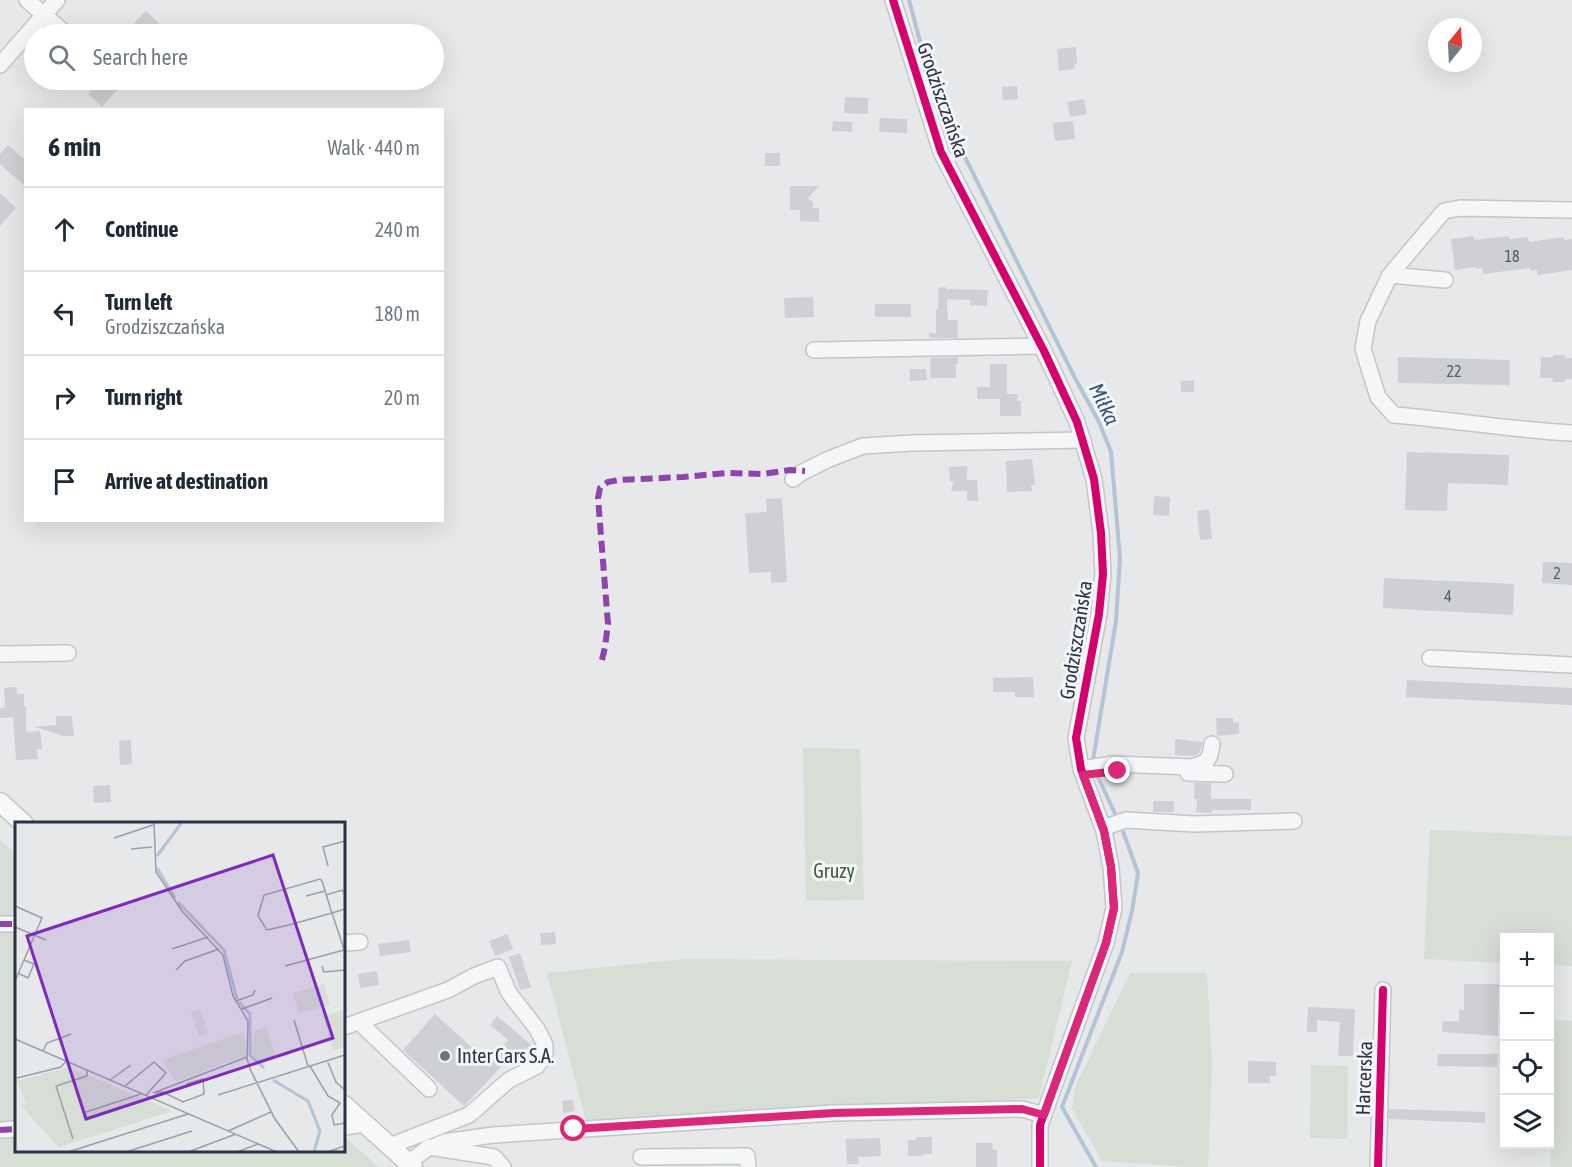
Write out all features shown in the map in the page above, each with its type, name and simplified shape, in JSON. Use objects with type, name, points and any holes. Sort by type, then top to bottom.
[{"type":"main road","points":[[0,802],[22,822]]},
{"type":"main road","points":[[345,1106],[411,1165]]},
{"type":"street","points":[[27,0],[54,24]]},
{"type":"street","points":[[36,24],[57,0]]},
{"type":"street","name":"Grodziszczańska","points":[[893,0],[940,152],[1041,346],[1077,422],[1094,479],[1101,533],[1103,574],[1099,614],[1076,738],[1082,772],[1103,828],[1111,867],[1114,908],[1106,943],[1040,1125],[1040,1167]]},
{"type":"street","points":[[0,65],[24,38]]},
{"type":"street","points":[[1572,210],[1460,208],[1444,211],[1390,275],[1368,321],[1363,350],[1378,397],[1394,415],[1572,433]]},
{"type":"street","points":[[1390,275],[1445,280]]},
{"type":"street","points":[[814,350],[1041,346]]},
{"type":"street","points":[[793,479],[829,459],[863,446],[935,442],[1083,440]]},
{"type":"street","points":[[0,654],[68,653]]},
{"type":"street","points":[[1430,658],[1572,665]]},
{"type":"street","points":[[1082,772],[1113,764],[1192,767],[1206,762],[1212,744]]},
{"type":"street","points":[[1082,772],[1226,774]]},
{"type":"street","points":[[1103,828],[1126,820],[1194,824],[1294,821]]},
{"type":"street","points":[[345,944],[360,942]]},
{"type":"street","points":[[345,1027],[448,990],[474,976],[498,967],[509,993],[537,1029],[545,1045],[545,1056],[537,1066],[509,1080],[469,1115],[390,1146]]},
{"type":"street","name":"Harcerska","points":[[1378,1167],[1383,990]]},
{"type":"street","points":[[359,1022],[429,1089]]},
{"type":"street","points":[[433,1148],[444,1142],[493,1135],[822,1114],[1022,1109],[1044,1115]]},
{"type":"street","points":[[345,1127],[365,1124]]},
{"type":"street","points":[[0,1130],[15,1129]]},
{"type":"street","points":[[411,1165],[429,1147],[494,1157],[503,1167]]},
{"type":"street","points":[[641,1157],[747,1156],[748,1167]]},
{"type":"green space","name":"Gruzy","points":[[803,748],[860,749],[864,900],[806,901]]},
{"type":"green space","points":[[1430,830],[1572,836],[1572,966],[1554,965],[1554,933],[1500,933],[1500,963],[1424,959]]},
{"type":"green space","points":[[0,840],[15,853],[15,1152],[345,1152],[345,1137],[379,1167],[0,1167]]},
{"type":"green space","points":[[683,959],[1072,961],[1039,1098],[587,1125],[547,973]]},
{"type":"green space","points":[[1130,973],[1207,973],[1212,1065],[1208,1167],[1102,1161],[1072,1108],[1075,1087]]},
{"type":"green space","points":[[1555,1020],[1572,1021],[1572,1167],[1550,1167],[1551,1149],[1554,1149]]},
{"type":"green space","points":[[1311,1065],[1348,1066],[1347,1139],[1310,1138]]},
{"type":"building","points":[[146,11],[160,24],[135,24]]},
{"type":"building","points":[[1076,47],[1075,69],[1059,71],[1057,49]]},
{"type":"building","points":[[1017,86],[1018,99],[1003,100],[1002,87]]},
{"type":"building","points":[[91,90],[117,90],[102,107],[88,94]]},
{"type":"building","points":[[845,97],[868,98],[868,114],[844,113]]},
{"type":"building","points":[[1084,99],[1087,114],[1070,117],[1067,102]]},
{"type":"building","points":[[880,118],[907,119],[907,133],[879,132]]},
{"type":"building","points":[[833,121],[852,122],[852,132],[832,131]]},
{"type":"building","points":[[1073,121],[1075,139],[1055,141],[1053,123]]},
{"type":"building","points":[[8,145],[24,159],[24,185],[0,164],[0,154]]},
{"type":"building","points":[[765,153],[780,153],[780,166],[765,166]]},
{"type":"building","points":[[790,186],[819,186],[808,198],[813,202],[813,208],[819,208],[819,222],[800,221],[800,210],[790,210]]},
{"type":"building","points":[[0,193],[16,208],[0,226]]},
{"type":"building","points":[[1474,236],[1474,240],[1509,236],[1509,239],[1528,237],[1529,242],[1564,237],[1564,240],[1572,239],[1572,270],[1538,275],[1537,270],[1531,271],[1530,268],[1483,274],[1482,268],[1476,269],[1476,267],[1455,270],[1451,239]]},
{"type":"building","points":[[946,287],[946,289],[988,290],[987,306],[970,305],[970,300],[947,299],[948,320],[958,320],[958,338],[930,338],[929,333],[936,333],[938,288]]},
{"type":"building","points":[[813,297],[814,317],[785,318],[784,298]]},
{"type":"building","points":[[875,304],[911,304],[911,317],[875,317]]},
{"type":"building","points":[[1553,355],[1566,355],[1565,358],[1572,358],[1572,379],[1565,379],[1565,382],[1552,382],[1553,378],[1540,378],[1541,357],[1553,358]]},
{"type":"building","points":[[958,357],[956,378],[930,378],[930,358]]},
{"type":"building","points":[[1398,357],[1510,360],[1510,385],[1398,383]]},
{"type":"building","points":[[990,364],[1007,364],[1007,394],[1018,394],[1017,401],[1021,401],[1021,416],[1000,416],[1000,399],[977,399],[977,387],[990,387]]},
{"type":"building","points":[[910,369],[926,369],[927,380],[910,381]]},
{"type":"building","points":[[1194,380],[1194,392],[1181,392],[1181,381]]},
{"type":"building","points":[[1407,452],[1509,455],[1508,485],[1448,483],[1447,511],[1405,510]]},
{"type":"building","points":[[1032,459],[1035,485],[1031,485],[1032,491],[1007,492],[1006,461]]},
{"type":"building","points":[[967,466],[967,480],[977,480],[978,501],[967,501],[967,491],[951,491],[954,481],[950,481],[949,467]]},
{"type":"building","points":[[1154,496],[1170,497],[1169,516],[1153,515]]},
{"type":"building","points":[[782,498],[787,582],[771,583],[771,572],[749,573],[745,513],[767,512],[766,499]]},
{"type":"building","points":[[1209,509],[1212,539],[1200,540],[1197,511]]},
{"type":"building","points":[[1543,562],[1572,563],[1572,585],[1542,583]]},
{"type":"building","points":[[1384,578],[1514,584],[1513,615],[1383,608]]},
{"type":"building","points":[[1033,677],[1034,697],[1015,697],[1015,692],[993,692],[993,678]]},
{"type":"building","points":[[1407,680],[1572,688],[1572,705],[1406,697]]},
{"type":"building","points":[[17,687],[17,694],[24,694],[26,732],[40,731],[42,749],[37,749],[38,759],[16,760],[13,717],[0,718],[0,708],[5,708],[4,688]]},
{"type":"building","points":[[56,716],[72,716],[74,736],[63,736],[35,727],[56,725]]},
{"type":"building","points":[[1216,718],[1233,718],[1233,723],[1239,722],[1239,734],[1217,736]]},
{"type":"building","points":[[1175,739],[1203,742],[1199,754],[1175,755]]},
{"type":"building","points":[[131,740],[132,764],[120,765],[119,741]]},
{"type":"building","points":[[1194,783],[1211,783],[1211,799],[1251,799],[1251,810],[1196,812],[1197,799],[1194,799]]},
{"type":"building","points":[[110,785],[111,802],[94,803],[93,786]]},
{"type":"building","points":[[1153,801],[1174,801],[1174,812],[1153,812]]},
{"type":"building","points":[[555,932],[556,944],[541,945],[540,933]]},
{"type":"building","points":[[507,934],[513,949],[495,956],[489,941]]},
{"type":"building","points":[[409,940],[411,952],[380,956],[378,944]]},
{"type":"building","points":[[520,953],[531,987],[520,990],[509,957]]},
{"type":"building","points":[[377,971],[379,985],[360,988],[358,974]]},
{"type":"building","points":[[1464,984],[1499,984],[1498,1036],[1442,1032],[1443,1021],[1459,1022],[1459,1009],[1464,1010]]},
{"type":"building","points":[[1308,1007],[1355,1009],[1353,1056],[1338,1056],[1340,1022],[1317,1020],[1317,1032],[1307,1032]]},
{"type":"building","name":"Inter Cars S.A.","points":[[435,1014],[488,1062],[508,1040],[490,1025],[497,1016],[535,1048],[535,1051],[529,1058],[518,1049],[464,1106],[403,1050]]},
{"type":"building","points":[[1438,1054],[1498,1054],[1497,1067],[1437,1066]]},
{"type":"building","points":[[1248,1061],[1276,1062],[1276,1076],[1270,1076],[1270,1083],[1248,1083]]},
{"type":"building","points":[[573,1100],[575,1111],[563,1113],[562,1101]]},
{"type":"building","points":[[1389,1109],[1485,1112],[1485,1123],[1389,1119]]},
{"type":"building","points":[[916,1137],[932,1137],[932,1154],[908,1156],[908,1140],[916,1140]]},
{"type":"building","points":[[880,1138],[881,1156],[858,1157],[859,1164],[847,1164],[846,1139]]},
{"type":"building","points":[[976,1143],[992,1143],[993,1150],[997,1150],[997,1167],[976,1167]]},
{"type":"waterway","name":"Miłka","points":[[909,0],[931,83]]},
{"type":"waterway","name":"Miłka","points":[[934,91],[1075,378],[1099,422],[1111,452],[1120,558],[1116,621],[1093,760]]},
{"type":"waterway","name":"Miłka","points":[[1098,777],[1118,820]]},
{"type":"waterway","name":"Miłka","points":[[1096,1167],[1062,1107],[1122,952],[1132,911],[1138,873],[1121,826]]},
{"type":"marked path","points":[[602,660],[608,624],[598,498],[600,488],[608,482],[619,480],[726,473],[763,474],[790,470],[805,471]]},
{"type":"marked path","points":[[0,924],[15,924]]},
{"type":"marked path","points":[[0,1130],[15,1129]]},
{"type":"cycle path","points":[[893,0],[941,152],[1044,351],[1077,422],[1094,479],[1101,533],[1103,574],[1099,614],[1076,738],[1081,769],[1104,831],[1111,867],[1114,908],[1106,943],[1040,1125],[1040,1167]]},
{"type":"cycle path","points":[[1378,1167],[1383,990]]},
{"type":"place","name":"Inter Cars S.A.","points":[[445,1056]]},
{"type":"route","points":[[574,1129],[834,1113],[1022,1109],[1044,1115],[1106,943],[1114,908],[1111,867],[1104,831],[1083,775],[1118,771]]}]
